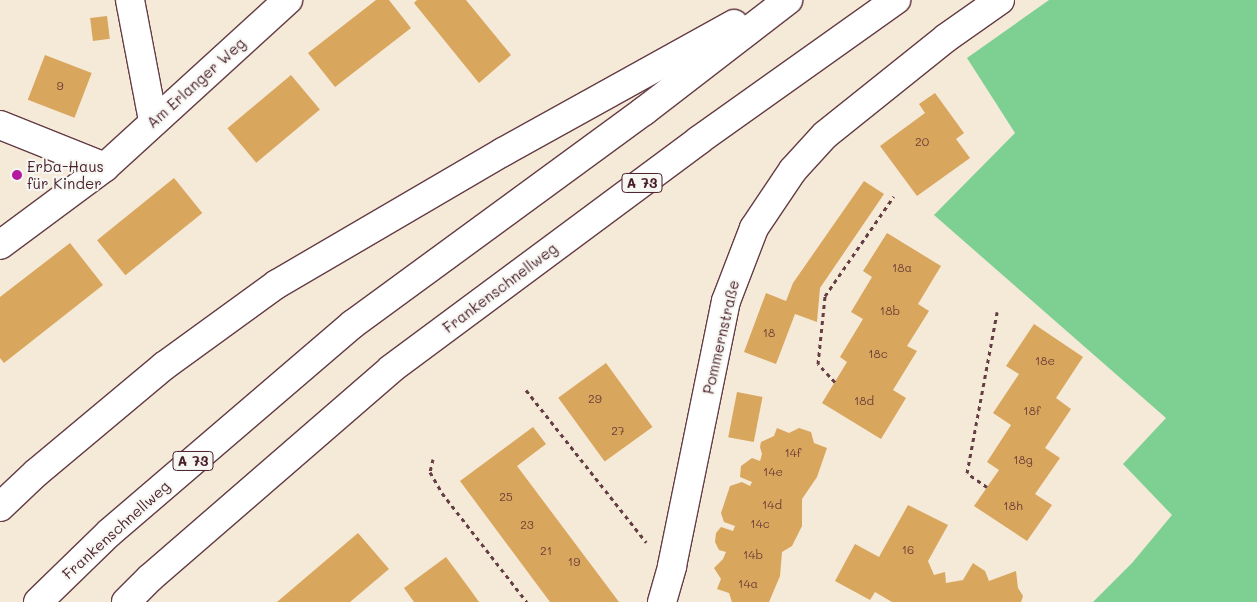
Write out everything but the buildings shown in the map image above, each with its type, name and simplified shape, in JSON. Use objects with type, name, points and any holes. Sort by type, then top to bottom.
[{"type":"main road","points":[[130,0],[153,121]]},
{"type":"main road","name":"Am Erlanger Weg","points":[[0,245],[105,167],[153,121],[288,0]]},
{"type":"main road","points":[[0,507],[36,473],[164,366],[277,284],[503,152],[777,0]]},
{"type":"main road","name":"Frankenschnellweg","points":[[38,602],[109,534],[353,324],[644,110],[788,0]]},
{"type":"main road","name":"Frankenschnellweg","points":[[126,602],[150,578],[391,370],[700,140],[896,0]]},
{"type":"main road","name":"Pommernstraße","points":[[662,602],[672,566],[726,301],[754,228],[794,170],[825,135],[946,38],[1000,0]]},
{"type":"main road","points":[[0,125],[105,167]]},
{"type":"path","points":[[835,382],[818,364],[826,296],[894,196]]},
{"type":"path","points":[[987,487],[967,473],[998,312]]},
{"type":"path","points":[[526,390],[650,547],[672,566]]},
{"type":"path","points":[[433,459],[430,472],[442,493],[527,602]]},
{"type":"green space","points":[[1049,0],[1257,0],[1257,602],[1093,602],[1132,563],[1172,515],[1123,464],[1166,418],[934,215],[1015,133],[967,58]]},
{"type":"place","name":"Erba-Haus für Kinder","points":[[17,175]]}]
